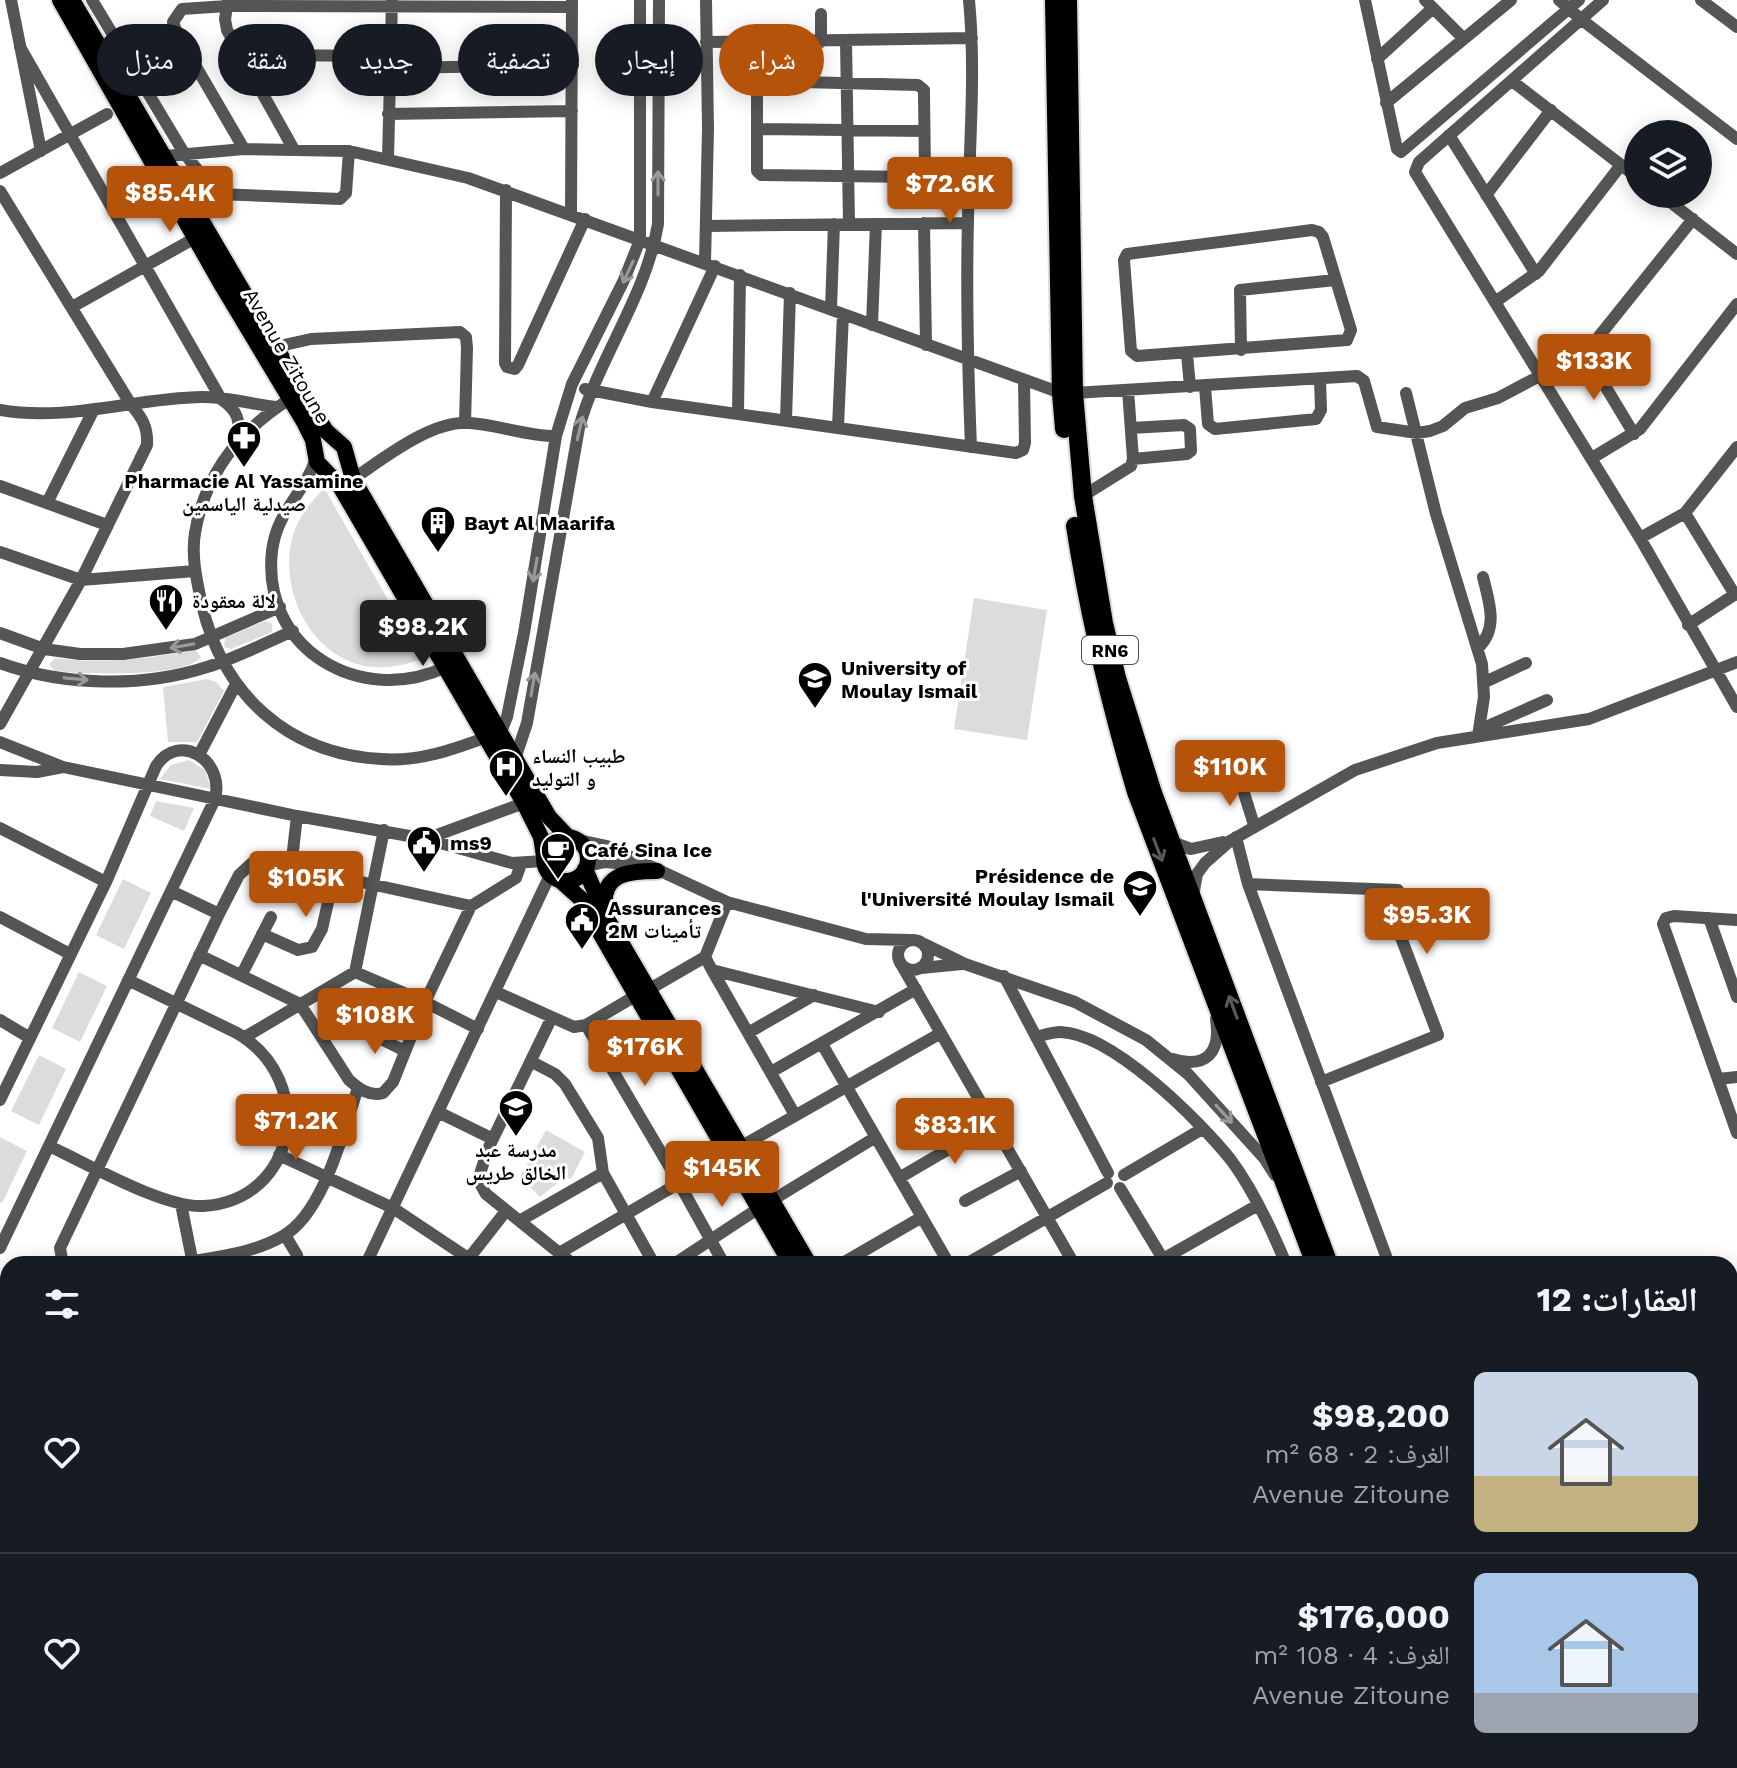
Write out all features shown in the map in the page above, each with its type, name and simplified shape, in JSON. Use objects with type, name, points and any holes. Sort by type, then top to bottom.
[{"type":"highway","name":"RN6","points":[[1054,0],[1071,499],[1105,680],[1136,792],[1312,1256]]},
{"type":"highway","name":"RN6","points":[[1068,0],[1067,393],[1104,623],[1117,678],[1148,778],[1326,1256]]},
{"type":"main road","name":"Avenue Zitoune","points":[[60,0],[195,238],[283,403],[313,440],[320,462],[340,486],[446,667],[494,735],[515,759],[549,817],[571,838]]},
{"type":"main road","name":"Avenue Zitoune","points":[[72,0],[326,431],[344,447],[353,479],[494,735],[541,837],[550,868],[580,898],[643,993],[765,1204],[803,1256]]},
{"type":"main road","points":[[337,441],[323,441],[320,462],[336,469],[345,457]]},
{"type":"main road","points":[[571,838],[584,847],[586,868],[575,879],[550,868],[546,850],[555,840],[571,838]]},
{"type":"main road","name":"Avenue Zitoune","points":[[586,868],[643,993]]},
{"type":"main road","points":[[606,917],[605,897],[615,878],[633,871],[651,869]]},
{"type":"main road","name":"Avenue Zitoune","points":[[765,1204],[788,1256]]},
{"type":"street","points":[[11,0],[41,151]]},
{"type":"street","points":[[92,0],[184,153],[217,194],[335,200],[346,193],[349,151]]},
{"type":"street","points":[[283,403],[247,430],[220,466],[199,516],[194,537],[195,571],[212,637],[236,684],[259,712],[285,730],[350,755],[415,759],[494,735],[507,717],[556,436],[572,384],[624,280],[640,240],[640,0]]},
{"type":"street","points":[[515,759],[527,723],[579,428],[590,391],[655,246],[658,224],[659,0]]},
{"type":"street","points":[[652,402],[710,264],[707,226],[706,0]]},
{"type":"street","points":[[969,0],[972,38],[968,223],[971,447]]},
{"type":"street","points":[[1365,0],[1386,103],[1397,149],[1401,152],[1564,5],[1579,0]]},
{"type":"street","points":[[1386,103],[1464,39],[1496,4],[1511,0]]},
{"type":"street","points":[[1603,0],[1419,162],[1415,172],[1592,458],[1737,707]]},
{"type":"street","points":[[1701,0],[1719,5],[1737,27]]},
{"type":"street","points":[[244,149],[177,34],[173,22],[182,9],[228,3],[572,4],[572,24]]},
{"type":"street","points":[[225,24],[228,3]]},
{"type":"street","points":[[391,24],[392,3]]},
{"type":"street","points":[[1377,59],[1429,4],[1464,39]]},
{"type":"street","points":[[1564,5],[1737,139]]},
{"type":"street","points":[[821,14],[821,24]]},
{"type":"street","points":[[824,42],[972,38]]},
{"type":"street","points":[[846,41],[849,224]]},
{"type":"street","points":[[706,42],[719,42]]},
{"type":"street","points":[[20,47],[221,399],[231,405],[239,421],[232,448]]},
{"type":"street","points":[[1512,81],[1624,167]]},
{"type":"street","points":[[761,82],[913,84],[922,87],[924,95],[923,175],[761,175],[757,171],[757,129],[757,86],[761,82]]},
{"type":"street","points":[[264,96],[293,148]]},
{"type":"street","points":[[388,158],[389,96]]},
{"type":"street","points":[[571,214],[572,96]]},
{"type":"street","points":[[1486,195],[1551,110]]},
{"type":"street","points":[[388,114],[572,111]]},
{"type":"street","points":[[0,173],[107,114]]},
{"type":"street","points":[[757,129],[924,131]]},
{"type":"street","points":[[1449,135],[1536,274]]},
{"type":"street","points":[[165,156],[293,148],[349,151],[388,158],[506,190],[968,361],[1067,393],[1361,377],[1377,427],[1417,433],[1437,428],[1465,408],[1492,401],[1541,377],[1584,351],[1693,219]]},
{"type":"street","points":[[1495,302],[1536,274],[1621,165]]},
{"type":"street","points":[[506,190],[507,367],[515,369],[518,365],[585,219]]},
{"type":"street","points":[[0,191],[130,403],[145,421],[147,445],[81,580],[0,724]]},
{"type":"street","points":[[1678,208],[1737,254]]},
{"type":"street","points":[[924,223],[926,345]]},
{"type":"street","points":[[707,226],[968,223]]},
{"type":"street","points":[[834,224],[838,427]]},
{"type":"street","points":[[872,325],[876,224]]},
{"type":"street","points":[[1316,230],[1323,237],[1351,330],[1347,340],[1241,350],[1137,356],[1131,351],[1124,260],[1127,254],[1316,230]]},
{"type":"street","points":[[72,307],[195,238]]},
{"type":"street","points":[[738,412],[740,275]]},
{"type":"street","points":[[1241,350],[1240,290],[1335,280]]},
{"type":"street","points":[[786,420],[790,293]]},
{"type":"street","points":[[1592,458],[1634,434],[1737,304]]},
{"type":"street","points":[[275,347],[311,339],[460,332],[466,337],[467,348],[465,423]]},
{"type":"street","points":[[1584,351],[1634,434]]},
{"type":"street","points":[[1187,354],[1190,387]]},
{"type":"street","points":[[1205,387],[1208,424],[1219,428],[1316,419],[1321,410],[1320,379]]},
{"type":"street","points":[[572,384],[590,391],[652,402],[1016,453],[1023,450],[1025,443],[1024,381]]},
{"type":"street","points":[[1083,496],[1127,471],[1133,459],[1128,390]]},
{"type":"street","points":[[1406,393],[1436,514],[1478,648],[1485,682],[1478,733]]},
{"type":"street","points":[[0,410],[55,414],[201,397],[283,403]]},
{"type":"street","points":[[47,503],[93,411]]},
{"type":"street","points":[[353,479],[425,435],[465,423],[556,436]]},
{"type":"street","points":[[1131,428],[1184,425],[1190,429],[1191,451],[1187,454],[1133,459]]},
{"type":"street","points":[[1640,538],[1685,513],[1737,447]]},
{"type":"street","points":[[320,462],[283,514],[275,537],[272,572],[280,607],[293,631],[318,658],[359,678],[390,682],[446,667]]},
{"type":"street","points":[[0,486],[107,525]]},
{"type":"street","points":[[1685,513],[1736,594],[1688,625]]},
{"type":"street","points":[[0,552],[81,580],[195,571]]},
{"type":"street","points":[[1478,648],[1487,640],[1491,618],[1483,577]]},
{"type":"street","points":[[0,633],[44,649],[80,654],[123,654],[195,644],[280,607]]},
{"type":"street","points":[[0,663],[30,674],[125,681],[168,676],[223,661],[293,631]]},
{"type":"street","points":[[1193,898],[1197,874],[1233,839],[1355,770],[1478,733],[1589,719],[1737,662]]},
{"type":"street","points":[[1485,682],[1526,663]]},
{"type":"street","points":[[1724,685],[1737,680]]},
{"type":"street","points":[[199,755],[236,684]]},
{"type":"street","points":[[1478,733],[1547,700]]},
{"type":"street","points":[[507,717],[527,723]]},
{"type":"street","points":[[0,742],[63,767],[297,816],[384,830],[521,864],[550,868],[496,992],[370,1256]]},
{"type":"street","points":[[0,1100],[106,882],[160,759],[180,751],[199,755],[215,772],[218,783],[215,799],[0,1248]]},
{"type":"street","points":[[0,770],[37,772],[63,767]]},
{"type":"street","points":[[1240,780],[1254,825]]},
{"type":"street","points":[[426,839],[524,803]]},
{"type":"street","points":[[291,868],[297,816]]},
{"type":"street","points":[[0,828],[106,882]]},
{"type":"street","points":[[245,1037],[355,972],[384,830]]},
{"type":"street","points":[[571,838],[607,846],[727,902],[866,939],[909,940],[924,944],[965,964],[1075,1002],[1146,1040],[1188,1074],[1264,1158],[1290,1198]]},
{"type":"street","points":[[1172,842],[1191,849],[1233,839]]},
{"type":"street","points":[[1233,839],[1386,1256]]},
{"type":"street","points":[[586,868],[605,862],[651,869]]},
{"type":"street","points":[[62,1256],[60,1248],[199,955],[239,875],[248,864],[291,868],[373,883],[471,906]]},
{"type":"street","points":[[199,955],[300,1004],[335,1062],[358,1088],[377,1095],[387,1090],[471,906],[516,878],[521,864]]},
{"type":"street","points":[[262,934],[298,950],[312,947],[322,929],[334,876]]},
{"type":"street","points":[[1248,884],[1398,890]]},
{"type":"street","points":[[1321,1082],[1438,1035],[1383,890]]},
{"type":"street","points":[[171,891],[219,914]]},
{"type":"street","points":[[496,992],[578,1028],[586,1025],[705,957],[727,902]]},
{"type":"street","points":[[0,917],[70,954]]},
{"type":"street","points":[[242,974],[271,917]]},
{"type":"street","points":[[1737,920],[1670,917],[1663,924],[1737,1133]]},
{"type":"street","points":[[1709,918],[1732,968],[1737,997]]},
{"type":"street","points":[[866,939],[911,970],[965,964]]},
{"type":"street","points":[[909,940],[899,950],[900,962],[1047,1217],[1065,1256]]},
{"type":"street","points":[[771,1072],[879,1012],[914,986],[928,957],[924,944]]},
{"type":"street","points":[[705,957],[795,1115]]},
{"type":"street","points":[[712,970],[879,1012]]},
{"type":"street","points":[[355,972],[478,1029]]},
{"type":"street","points":[[980,1256],[1047,1217],[1108,1178],[1118,1170],[1125,1181],[1120,1188],[1114,1189],[1108,1178],[1036,1037],[1004,976]]},
{"type":"street","points":[[49,1146],[162,1199],[181,1204],[216,1204],[242,1195],[263,1178],[279,1155],[287,1128],[287,1099],[270,1060],[245,1037],[128,980]]},
{"type":"street","points":[[748,1033],[814,995]]},
{"type":"street","points":[[1170,1058],[1189,1064],[1207,1057],[1213,1050],[1218,1029],[1213,997]]},
{"type":"street","points":[[552,1017],[493,1139],[480,1170],[479,1184],[506,1211],[565,1256]]},
{"type":"street","points":[[0,1020],[30,1038]]},
{"type":"street","points":[[586,1025],[719,1256]]},
{"type":"street","points":[[361,1029],[405,1051]]},
{"type":"street","points":[[561,1252],[941,1033]]},
{"type":"street","points":[[1036,1037],[1070,1033],[1111,1051],[1165,1091],[1230,1160],[1258,1205],[1282,1256]]},
{"type":"street","points":[[822,1044],[944,1256]]},
{"type":"street","points":[[532,1062],[555,1074],[565,1084],[598,1138],[603,1173],[649,1256]]},
{"type":"street","points":[[1718,1079],[1737,1077]]},
{"type":"street","points":[[228,1256],[285,1235],[305,1215],[327,1175],[358,1088]]},
{"type":"street","points":[[438,1112],[493,1139]]},
{"type":"street","points":[[899,1178],[993,1123]]},
{"type":"street","points":[[1124,1175],[1202,1129]]},
{"type":"street","points":[[687,1256],[723,1230],[876,1137]]},
{"type":"street","points":[[279,1155],[393,1208],[461,1256]]},
{"type":"street","points":[[965,1201],[1021,1171]]},
{"type":"street","points":[[521,1220],[603,1173]]},
{"type":"street","points":[[1120,1188],[1160,1256]]},
{"type":"street","points":[[181,1204],[192,1256]]},
{"type":"street","points":[[1174,1256],[1258,1205]]},
{"type":"street","points":[[474,1256],[506,1211]]},
{"type":"street","points":[[855,1256],[922,1217]]},
{"type":"street","points":[[285,1235],[295,1256]]},
{"type":"shaded area","points":[[324,488],[422,659],[386,667],[351,662],[333,652],[304,619],[290,578],[289,556],[298,522]]},
{"type":"shaded area","points":[[974,598],[1047,610],[1027,740],[954,729]]},
{"type":"shaded area","points":[[265,621],[272,623],[272,632],[231,649],[224,647],[225,638]]},
{"type":"shaded area","points":[[195,650],[201,657],[192,664],[156,671],[68,672],[55,671],[49,664],[55,658],[125,660]]},
{"type":"shaded area","points":[[207,679],[216,682],[224,691],[197,742],[168,742],[163,687]]},
{"type":"shaded area","points":[[189,760],[205,770],[211,789],[160,779],[171,765]]},
{"type":"shaded area","points":[[156,801],[194,808],[184,831],[150,816]]},
{"type":"shaded area","points":[[123,879],[151,893],[124,949],[96,935]]},
{"type":"shaded area","points":[[79,972],[107,986],[80,1042],[52,1028]]},
{"type":"shaded area","points":[[39,1055],[66,1069],[39,1125],[11,1111]]},
{"type":"shaded area","points":[[546,1130],[585,1152],[571,1179],[565,1177],[540,1197],[520,1177]]},
{"type":"shaded area","points":[[0,1137],[27,1151],[2,1203],[0,1202]]},
{"type":"place","name":"Pharmacie Al Yassamine صيدلية الياسمين","points":[[244,469]]},
{"type":"place","name":"Bayt Al Maarifa","points":[[438,554]]},
{"type":"place","name":"لالة معقودة","points":[[166,632]]},
{"type":"place","name":"University of Moulay Ismail","points":[[815,710]]},
{"type":"place","name":"طبيب النساء و التوليد","points":[[506,798]]},
{"type":"place","name":"ms9","points":[[424,874]]},
{"type":"place","name":"Café Sina Ice","points":[[558,881]]},
{"type":"place","name":"Présidence de l'Université Moulay Ismail","points":[[1140,918]]},
{"type":"place","name":"Assurances 2M تأمينات","points":[[582,951]]},
{"type":"place","name":"مدرسة عبد الخالق طريس","points":[[516,1138]]}]
